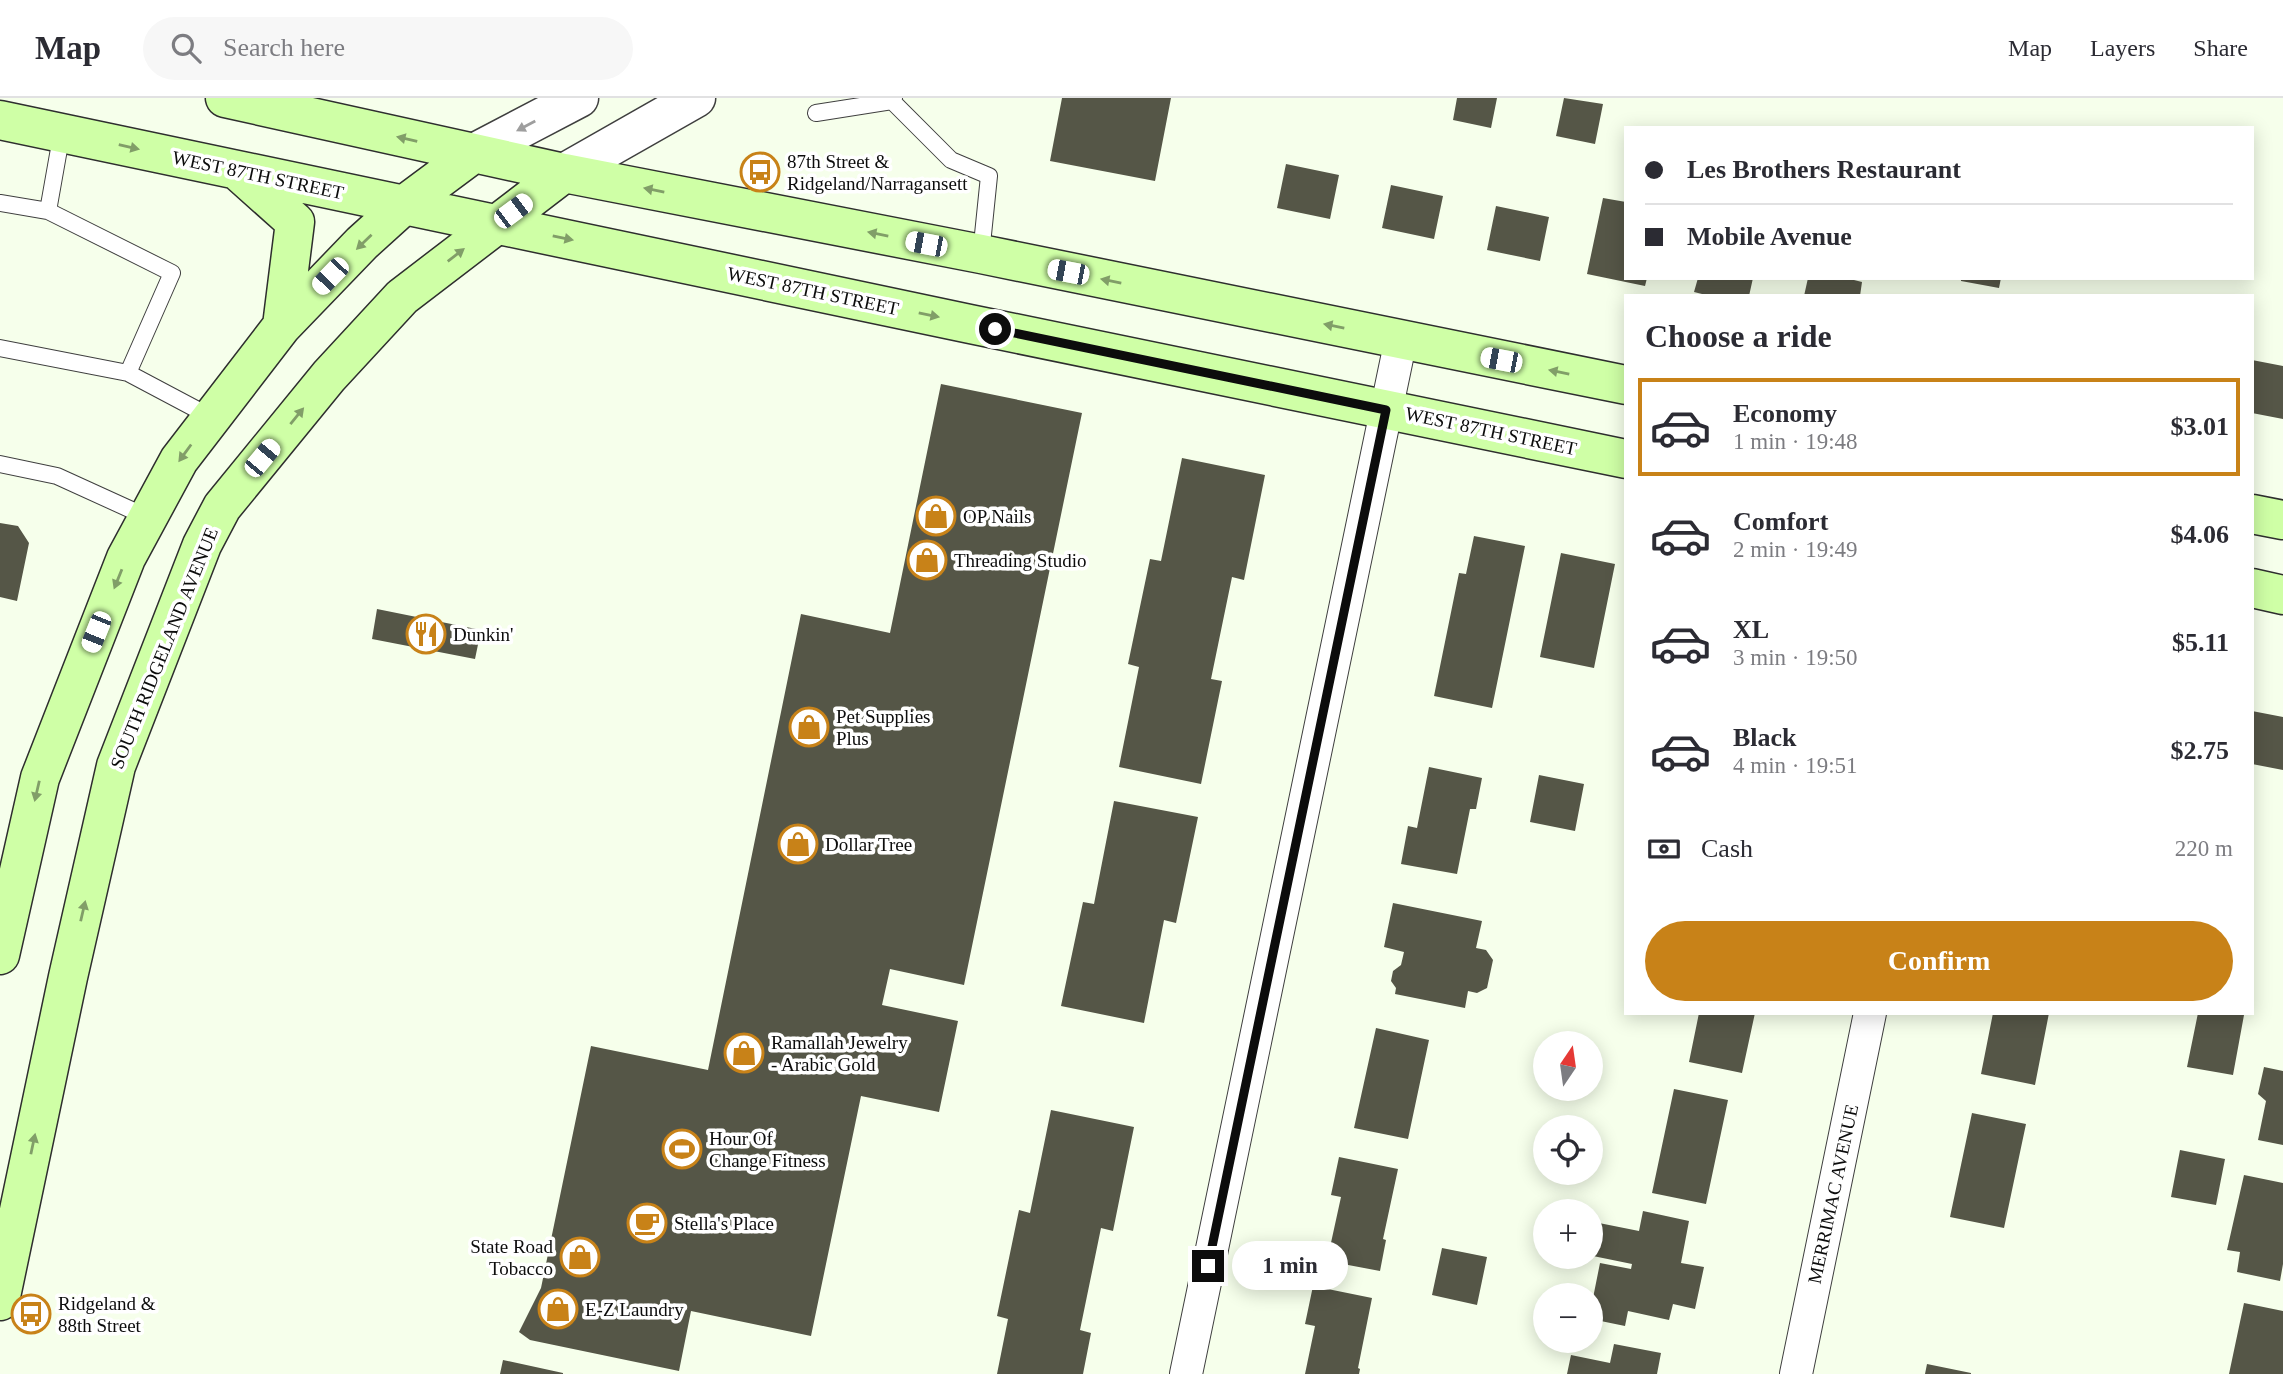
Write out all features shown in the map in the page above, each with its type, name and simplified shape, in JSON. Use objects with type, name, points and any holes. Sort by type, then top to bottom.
[{"type":"main road","points":[[228,98],[331,115],[474,153],[564,173],[981,254],[1624,385]]},
{"type":"main road","name":"WEST 87TH STREET","points":[[0,120],[1624,459]]},
{"type":"main road","points":[[0,955],[6,901],[40,778],[126,558],[179,460],[282,326],[362,243],[404,205],[474,153]]},
{"type":"main road","points":[[238,171],[295,222],[282,326]]},
{"type":"main road","name":"SOUTH RIDGELAND AVENUE","points":[[0,1301],[68,977],[116,766],[202,545],[222,507],[329,376],[402,297],[564,173]]},
{"type":"main road","points":[[2254,514],[2283,520]]},
{"type":"main road","points":[[2254,588],[2283,595]]},
{"type":"street","points":[[474,153],[579,98]]},
{"type":"street","points":[[564,173],[594,98]]},
{"type":"street","points":[[564,173],[696,98]]},
{"type":"street","points":[[1186,1374],[1401,340]]},
{"type":"street","name":"MERRIMAC AVENUE","points":[[1796,1374],[1870,1015]]},
{"type":"lane","points":[[816,113],[893,99],[951,160],[989,176],[981,254]]},
{"type":"lane","points":[[48,211],[62,132]]},
{"type":"lane","points":[[0,203],[48,211],[172,273],[128,373]]},
{"type":"lane","points":[[0,348],[128,373],[211,417]]},
{"type":"lane","points":[[0,464],[57,477],[148,517]]},
{"type":"building","points":[[1062,98],[1171,98],[1155,181],[1050,161]]},
{"type":"building","points":[[1457,98],[1497,98],[1491,128],[1453,120]]},
{"type":"building","points":[[1564,98],[1603,104],[1595,144],[1556,136]]},
{"type":"building","points":[[1286,164],[1339,175],[1330,219],[1277,208]]},
{"type":"building","points":[[1391,185],[1443,196],[1434,239],[1382,228]]},
{"type":"building","points":[[1603,198],[1624,202],[1624,280],[1646,280],[1645,286],[1587,274]]},
{"type":"building","points":[[1496,206],[1549,217],[1540,261],[1487,250]]},
{"type":"building","points":[[1697,280],[1753,280],[1749,294],[1694,292]]},
{"type":"building","points":[[1808,280],[1862,282],[1860,294],[1804,294]]},
{"type":"building","points":[[1961,280],[2001,280],[1999,288]]},
{"type":"building","points":[[2254,360],[2283,366],[2283,419],[2254,413]]},
{"type":"building","points":[[941,384],[1082,413],[964,985],[890,969],[882,1005],[958,1021],[939,1112],[861,1096],[811,1336],[691,1311],[679,1371],[530,1340],[519,1332],[541,1288],[591,1046],[708,1070],[801,614],[890,633]]},
{"type":"building","points":[[1182,458],[1265,475],[1244,580],[1232,577],[1211,679],[1222,681],[1201,784],[1119,767],[1139,667],[1128,664],[1150,559],[1161,561]]},
{"type":"building","points":[[0,523],[18,526],[29,543],[17,601],[0,597]]},
{"type":"building","points":[[1474,536],[1525,546],[1492,708],[1434,696],[1459,573],[1466,574]]},
{"type":"building","points":[[1561,553],[1615,564],[1594,668],[1540,657]]},
{"type":"building","name":"Dunkin'","points":[[377,609],[481,630],[475,659],[372,639]]},
{"type":"building","points":[[2254,711],[2283,717],[2283,770],[2254,764]]},
{"type":"building","points":[[1429,767],[1482,778],[1476,809],[1470,809],[1457,874],[1401,864],[1408,826],[1417,828]]},
{"type":"building","points":[[1539,775],[1584,784],[1575,831],[1530,822]]},
{"type":"building","points":[[1114,801],[1198,817],[1176,923],[1164,920],[1144,1023],[1061,1006],[1083,902],[1094,904]]},
{"type":"building","points":[[1393,903],[1482,921],[1476,948],[1486,950],[1493,960],[1487,988],[1477,993],[1468,991],[1465,1008],[1395,994],[1396,988],[1391,981],[1393,971],[1401,965],[1404,952],[1384,947]]},
{"type":"building","points":[[1699,1015],[1755,1015],[1742,1073],[1689,1062]]},
{"type":"building","points":[[1993,1015],[2049,1015],[2035,1085],[1981,1074]]},
{"type":"building","points":[[2198,1015],[2244,1015],[2233,1075],[2187,1067]]},
{"type":"building","points":[[1376,1028],[1429,1040],[1408,1139],[1354,1128]]},
{"type":"building","points":[[2264,1067],[2283,1071],[2283,1145],[2258,1140],[2266,1101],[2258,1094]]},
{"type":"building","points":[[1674,1089],[1728,1100],[1706,1204],[1652,1193]]},
{"type":"building","points":[[1051,1110],[1134,1127],[1113,1231],[1101,1228],[1080,1330],[1091,1333],[1083,1374],[997,1374],[1008,1319],[997,1316],[1019,1210],[1030,1213]]},
{"type":"building","points":[[1972,1113],[2026,1124],[2004,1228],[1950,1217]]},
{"type":"building","points":[[2180,1150],[2225,1159],[2216,1205],[2171,1197]]},
{"type":"building","points":[[1339,1157],[1398,1169],[1383,1239],[1386,1240],[1380,1271],[1327,1261],[1341,1197],[1331,1195]]},
{"type":"building","points":[[2244,1175],[2283,1183],[2283,1264],[2280,1281],[2237,1272],[2240,1252],[2227,1250]]},
{"type":"building","points":[[1643,1211],[1689,1221],[1681,1263],[1704,1267],[1695,1309],[1673,1304],[1669,1320],[1628,1311],[1625,1326],[1603,1321],[1603,1283],[1596,1283],[1599,1269],[1603,1269],[1603,1264],[1631,1269],[1632,1264],[1603,1258],[1603,1224],[1639,1231]]},
{"type":"building","points":[[1442,1248],[1487,1257],[1477,1305],[1432,1295]]},
{"type":"building","points":[[1313,1286],[1372,1298],[1359,1374],[1305,1374],[1315,1326],[1305,1324]]},
{"type":"building","points":[[2244,1303],[2283,1311],[2283,1374],[2229,1374]]},
{"type":"building","points":[[1614,1344],[1661,1353],[1657,1374],[1567,1374],[1571,1355],[1610,1363]]},
{"type":"building","points":[[503,1360],[563,1373],[563,1374],[500,1374]]},
{"type":"building","points":[[1927,1364],[1971,1373],[1971,1374],[1925,1374]]},
{"type":"place","name":"87th Street & Ridgeland/Narragansett","points":[[760,172]]},
{"type":"place","name":"OP Nails","points":[[936,516]]},
{"type":"place","name":"Threading Studio","points":[[927,560]]},
{"type":"place","name":"Dunkin'","points":[[426,634]]},
{"type":"place","name":"Pet Supplies Plus","points":[[809,727]]},
{"type":"place","name":"Dollar Tree","points":[[798,844]]},
{"type":"place","name":"Ramallah Jewelry - Arabic Gold","points":[[744,1053]]},
{"type":"place","name":"Hour Of Change Fitness","points":[[682,1149]]},
{"type":"place","name":"Stella's Place","points":[[647,1223]]},
{"type":"place","name":"State Road Tobacco","points":[[580,1257]]},
{"type":"place","name":"E-Z Laundry","points":[[558,1309]]},
{"type":"place","name":"Ridgeland & 88th Street","points":[[31,1314]]},
{"type":"route","points":[[995,329],[1386,410],[1208,1266]]}]
